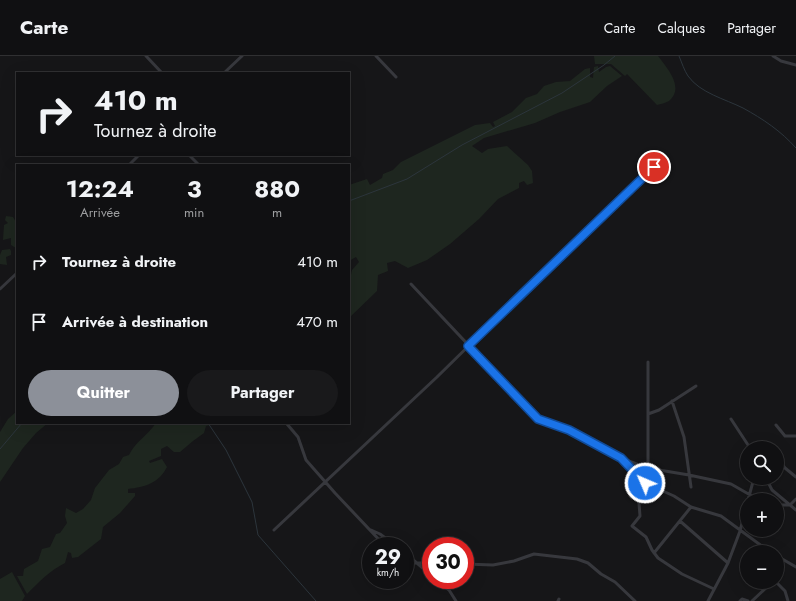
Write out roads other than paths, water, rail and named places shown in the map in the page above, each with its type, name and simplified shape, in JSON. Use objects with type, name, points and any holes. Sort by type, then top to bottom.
[{"type":"street","points":[[146,56],[161,72]]},
{"type":"street","points":[[225,72],[242,56]]},
{"type":"street","points":[[376,56],[396,77]]},
{"type":"street","points":[[773,56],[781,61],[796,65]]},
{"type":"street","points":[[130,164],[138,156]]},
{"type":"street","points":[[191,156],[198,164]]},
{"type":"street","points":[[274,530],[432,382],[654,167]]},
{"type":"street","points":[[0,289],[16,274]]},
{"type":"street","points":[[411,284],[538,419],[569,430],[621,458],[647,468],[731,484],[748,493]]},
{"type":"street","points":[[648,362],[647,468],[645,483],[639,503],[640,516],[632,526],[646,537],[654,553],[672,568],[714,589]]},
{"type":"street","points":[[648,414],[659,410],[696,386]]},
{"type":"street","points":[[672,401],[684,438],[691,487]]},
{"type":"street","points":[[731,419],[745,441]]},
{"type":"street","points":[[287,424],[298,437],[306,460],[376,537]]},
{"type":"street","points":[[776,425],[785,436],[796,436]]},
{"type":"street","points":[[621,458],[645,483],[674,496],[691,507],[721,516],[740,531],[728,563],[708,601]]},
{"type":"street","points":[[784,466],[796,477]]},
{"type":"street","points":[[770,485],[772,490],[796,510]]},
{"type":"street","points":[[790,506],[796,499]]},
{"type":"street","points":[[784,506],[790,506]]},
{"type":"street","points":[[654,553],[691,507]]},
{"type":"street","points":[[680,521],[728,563]]},
{"type":"street","points":[[370,530],[384,537]]},
{"type":"street","points":[[749,537],[760,545]]},
{"type":"street","points":[[474,564],[493,565],[514,561],[534,554],[577,559],[588,563],[607,579],[615,582],[635,601]]},
{"type":"street","points":[[414,560],[422,567]]},
{"type":"street","points":[[784,560],[796,567]]},
{"type":"street","points":[[417,563],[422,563]]},
{"type":"street","points":[[448,589],[456,601]]},
{"type":"street","points":[[752,601],[765,589]]},
{"type":"street","points":[[783,589],[788,601]]},
{"type":"street","points":[[740,601],[742,599],[748,601]]},
{"type":"waterway","points":[[350,201],[407,179],[462,145],[562,93],[615,56]]},
{"type":"waterway","points":[[679,56],[688,76],[699,87],[758,116],[778,131],[796,148]]},
{"type":"waterway","points":[[0,449],[21,424]]},
{"type":"waterway","points":[[209,424],[226,450],[252,502],[258,535],[316,601]]}]
